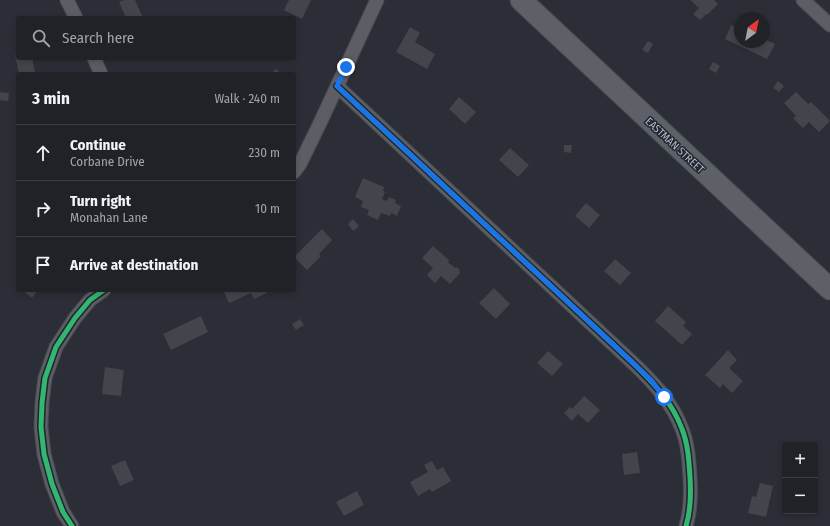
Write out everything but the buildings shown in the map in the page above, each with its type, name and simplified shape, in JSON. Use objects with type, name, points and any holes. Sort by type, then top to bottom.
[{"type":"main road","name":"EASTMAN STREET","points":[[521,0],[830,289]]},
{"type":"street","points":[[67,0],[75,16]]},
{"type":"street","points":[[296,169],[300,164],[377,0]]},
{"type":"street","points":[[803,0],[830,26]]},
{"type":"street","points":[[95,60],[100,72]]},
{"type":"street","points":[[337,86],[651,380],[674,411],[682,429],[687,448],[691,487],[686,526]]},
{"type":"street","points":[[72,526],[63,512],[52,484],[44,454],[41,427],[45,378],[56,347],[75,318],[90,300],[101,292]]},
{"type":"cycle path","points":[[337,86],[633,363],[661,393],[678,419],[687,447],[690,483],[690,508],[686,526]]},
{"type":"cycle path","points":[[72,526],[63,512],[52,484],[44,454],[41,427],[45,378],[56,347],[75,318],[90,300],[101,292]]},
{"type":"route","points":[[346,67],[337,86],[651,380],[664,397]]}]
